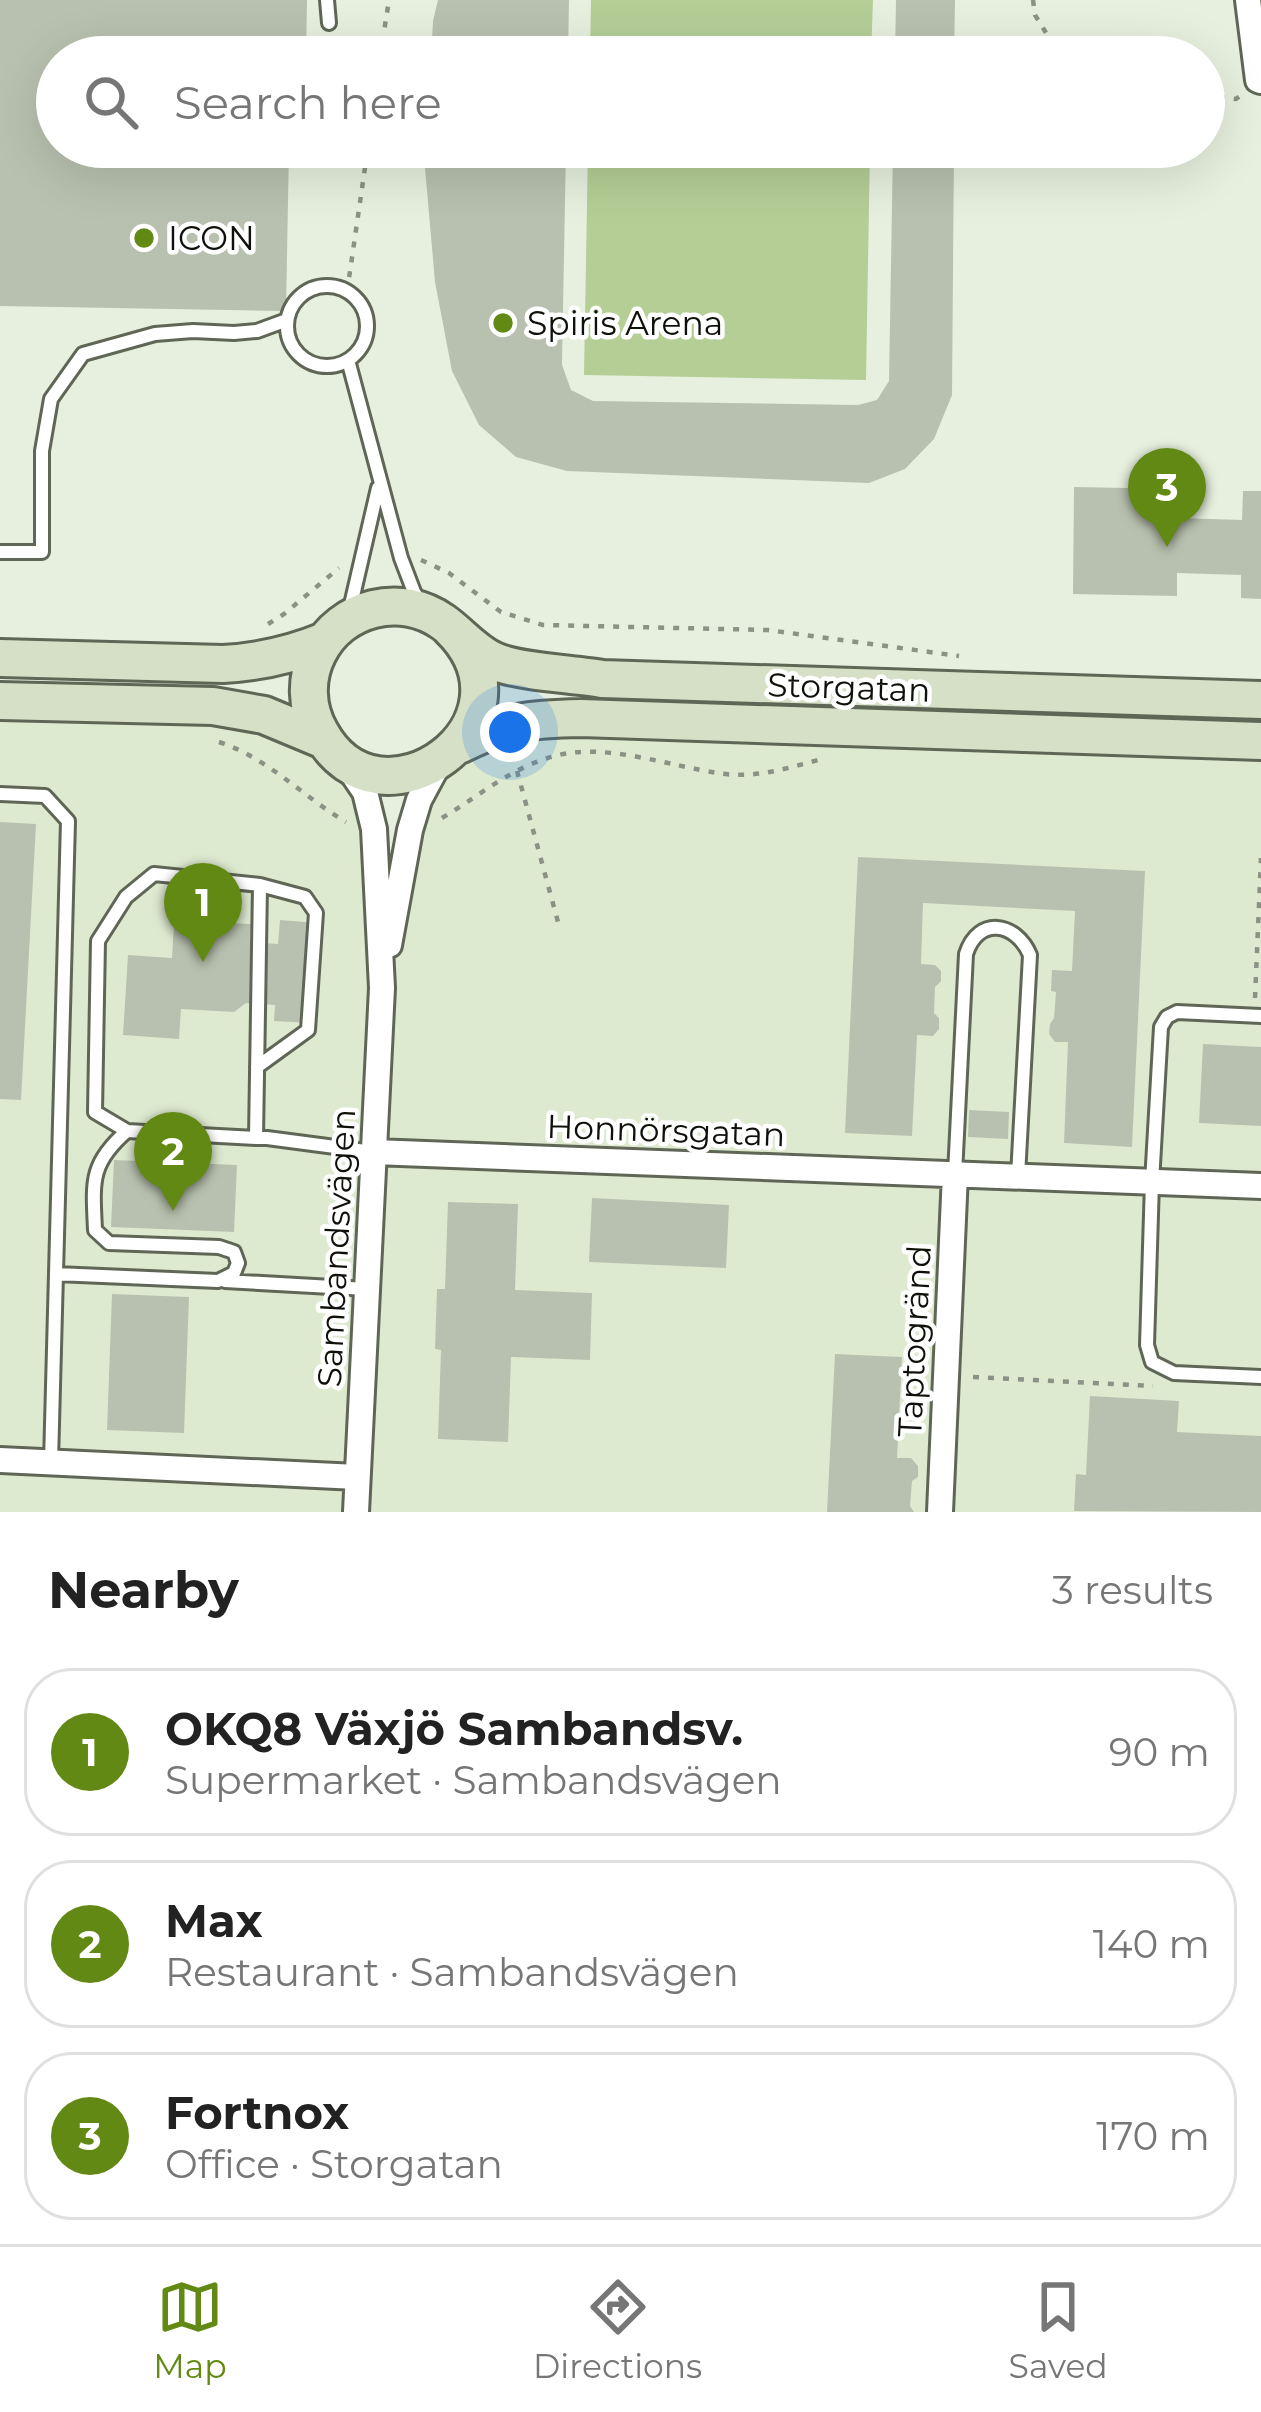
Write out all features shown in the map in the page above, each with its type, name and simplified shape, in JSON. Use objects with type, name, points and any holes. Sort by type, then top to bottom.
[{"type":"main road","points":[[0,658],[259,662],[292,655],[367,610],[407,607],[440,621],[470,655],[478,686],[475,715],[450,753]]},
{"type":"main road","name":"Storgatan","points":[[440,621],[495,662],[602,679],[1261,700]]},
{"type":"main road","points":[[334,749],[311,711],[309,689],[313,664],[336,631]]},
{"type":"main road","name":"Storgatan","points":[[0,701],[213,706],[264,715],[334,749],[362,769],[391,775],[415,772],[503,725],[533,718],[1261,742]]},
{"type":"street","points":[[1248,0],[1259,80]]},
{"type":"street","name":"Sambandsvägen","points":[[334,749],[365,792],[374,829],[382,988],[356,1512]]},
{"type":"street","name":"Sambandsvägen","points":[[382,988],[410,830],[419,800],[450,753]]},
{"type":"street","name":"Honnörsgatan","points":[[374,1152],[1261,1186]]},
{"type":"street","name":"Taptogränd","points":[[940,1512],[955,1174]]},
{"type":"street","points":[[0,1460],[357,1477]]},
{"type":"lane","points":[[327,0],[329,23]]},
{"type":"lane","points":[[335,286],[347,292],[358,300],[367,325],[358,350],[336,364],[323,365],[300,356],[287,333],[287,320],[298,297],[312,288],[335,286]]},
{"type":"lane","points":[[0,552],[42,553],[42,452],[51,399],[83,354],[155,334],[257,331],[287,320]]},
{"type":"lane","points":[[348,359],[400,557],[414,592],[440,621]]},
{"type":"lane","points":[[336,631],[379,481]]},
{"type":"lane","points":[[0,794],[45,796],[68,821],[51,1462]]},
{"type":"lane","points":[[256,1067],[308,1030],[316,913],[305,898],[260,885],[154,874],[126,898],[98,941],[95,1112],[127,1131],[256,1138],[374,1152]]},
{"type":"lane","points":[[256,1138],[260,885]]},
{"type":"lane","points":[[955,1174],[966,954],[975,937],[996,928],[1018,936],[1030,956],[1018,1176]]},
{"type":"lane","points":[[1257,1016],[1177,1012],[1167,1017],[1159,1041],[1147,1351],[1152,1362],[1174,1373],[1261,1377]]},
{"type":"lane","points":[[127,1131],[106,1149],[95,1172],[94,1230],[110,1243],[219,1247],[234,1252],[238,1263],[234,1273],[218,1281]]},
{"type":"lane","points":[[56,1274],[367,1289]]},
{"type":"path","points":[[383,36],[388,0]]},
{"type":"path","points":[[1033,0],[1035,15],[1048,36]]},
{"type":"path","points":[[1225,98],[1236,99],[1259,80]]},
{"type":"path","points":[[347,292],[365,168]]},
{"type":"path","points":[[407,556],[449,573],[501,612],[543,625],[768,630],[968,658]]},
{"type":"path","points":[[261,627],[284,614],[339,567]]},
{"type":"path","points":[[204,739],[254,758],[354,827]]},
{"type":"path","points":[[439,821],[517,771],[557,754],[604,753],[749,775],[826,758]]},
{"type":"path","points":[[517,771],[558,922]]},
{"type":"path","points":[[1257,1016],[1261,858]]},
{"type":"path","points":[[944,1376],[1171,1387]]},
{"type":"shaded area","points":[[0,701],[264,715],[365,792],[381,980],[419,800],[479,734],[1261,742],[1261,1512],[0,1512]]},
{"type":"green space","points":[[591,0],[873,0],[872,36],[590,36]]},
{"type":"green space","points":[[588,168],[870,168],[866,380],[584,375]]},
{"type":"building","name":"ICON","points":[[0,0],[307,0],[306,36],[36,36],[36,168],[289,168],[286,311],[0,306]]},
{"type":"building","points":[[438,0],[569,0],[568,36],[432,36]]},
{"type":"building","points":[[896,0],[955,0],[954,36],[895,36]]},
{"type":"building","name":"Spiris Arena","points":[[425,168],[566,168],[562,365],[571,390],[593,401],[858,405],[877,400],[889,381],[893,168],[954,168],[952,395],[934,439],[905,469],[869,483],[567,471],[516,457],[479,425],[452,371],[435,282]]},
{"type":"building","points":[[1074,487],[1179,489],[1179,518],[1242,520],[1243,491],[1261,491],[1261,599],[1241,598],[1241,575],[1177,573],[1177,596],[1073,594]]},
{"type":"building","points":[[0,822],[36,824],[21,1100],[0,1099]]},
{"type":"building","points":[[858,857],[1145,871],[1132,1147],[1064,1143],[1068,1042],[1055,1042],[1049,1034],[1056,992],[1051,991],[1052,970],[1072,971],[1075,911],[923,903],[921,964],[935,965],[941,971],[934,1013],[939,1029],[933,1036],[917,1035],[912,1136],[845,1133]]},
{"type":"building","points":[[176,891],[229,894],[227,923],[251,924],[250,942],[278,944],[280,920],[317,923],[310,1023],[274,1021],[275,1005],[246,1003],[234,1012],[181,1009],[179,1039],[123,1035],[128,955],[172,958]]},
{"type":"building","points":[[1203,1044],[1261,1047],[1261,1126],[1199,1123]]},
{"type":"building","points":[[969,1110],[1009,1112],[1008,1139],[968,1137]]},
{"type":"building","points":[[114,1160],[237,1165],[234,1232],[111,1227]]},
{"type":"building","points":[[592,1198],[729,1205],[726,1268],[589,1262]]},
{"type":"building","points":[[448,1202],[518,1204],[515,1290],[592,1293],[590,1360],[511,1357],[508,1442],[438,1439],[437,1289],[445,1289]]},
{"type":"building","points":[[112,1294],[189,1297],[184,1433],[107,1430]]},
{"type":"building","points":[[835,1354],[902,1357],[897,1458],[911,1458],[918,1466],[918,1477],[912,1481],[910,1506],[914,1512],[827,1512]]},
{"type":"building","points":[[1090,1396],[1179,1401],[1177,1432],[1261,1436],[1261,1512],[1074,1511],[1076,1474],[1086,1475]]},
{"type":"place","name":"ICON","points":[[144,238]]},
{"type":"place","name":"Spiris Arena","points":[[503,323]]},
{"type":"place","name":"Fortnox","points":[[1167,547]]},
{"type":"place","name":"OKQ8 Växjö Sambandsv.","points":[[203,962]]},
{"type":"place","name":"Max","points":[[173,1211]]}]
